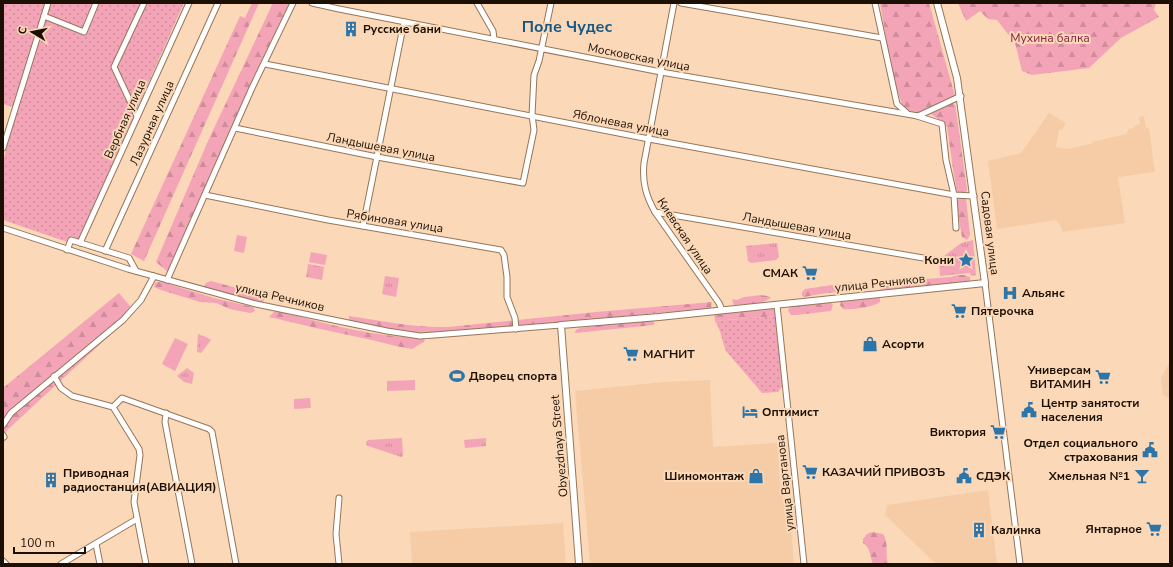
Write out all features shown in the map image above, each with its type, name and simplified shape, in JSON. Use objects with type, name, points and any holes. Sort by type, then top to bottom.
[{"type":"main road","name":"Садовая улица","points":[[937,3],[953,60],[960,96],[985,283]]},
{"type":"main road","name":"улица Речников","points":[[561,325],[777,305],[985,283]]},
{"type":"main road","name":"Obyezdnaya Street","points":[[561,325],[579,564]]},
{"type":"street","points":[[3,148],[48,3]]},
{"type":"street","points":[[44,16],[84,32],[96,3]]},
{"type":"street","points":[[138,116],[114,67],[144,3]]},
{"type":"street","name":"Вербная улица","points":[[80,243],[189,3]]},
{"type":"street","name":"Лазурная улица","points":[[106,251],[218,3]]},
{"type":"street","points":[[167,280],[236,128],[252,88],[265,64],[293,3]]},
{"type":"street","name":"Московская улица","points":[[312,3],[661,72],[918,116]]},
{"type":"street","points":[[477,3],[493,31],[494,39]]},
{"type":"street","points":[[532,115],[534,75],[539,61],[551,3]]},
{"type":"street","name":"Киевская улица","points":[[674,3],[643,174],[648,198],[655,212],[722,310]]},
{"type":"street","points":[[682,3],[882,38]]},
{"type":"street","points":[[875,3],[897,104],[907,114],[942,124],[946,160],[954,195],[956,228]]},
{"type":"street","points":[[363,226],[404,22]]},
{"type":"street","name":"Яблоневая улица","points":[[265,64],[649,139],[954,195],[974,196]]},
{"type":"street","points":[[918,116],[960,96]]},
{"type":"street","name":"Ландышевая улица","points":[[236,128],[377,157],[523,183],[534,130],[532,115]]},
{"type":"street","name":"Рябиновая улица","points":[[205,195],[328,220],[501,250],[504,255],[508,297],[515,318],[516,329]]},
{"type":"street","name":"Ландышевая улица","points":[[655,212],[935,260]]},
{"type":"street","name":"улица Речников","points":[[3,228],[67,250],[167,280],[256,304],[387,332],[434,335],[561,325]]},
{"type":"street","points":[[67,250],[72,240],[129,258],[136,271]]},
{"type":"street","points":[[3,425],[11,413],[123,320],[141,300],[154,276]]},
{"type":"street","name":"Садовая улица","points":[[985,283],[1020,564]]},
{"type":"street","name":"улица Вартанова","points":[[777,305],[804,564]]},
{"type":"street","points":[[54,376],[61,388],[72,396],[113,407],[140,452],[134,502],[146,564]]},
{"type":"street","points":[[113,407],[122,398],[209,429],[212,432],[236,564]]},
{"type":"street","points":[[166,413],[165,422],[192,564]]},
{"type":"street","points":[[339,498],[336,534],[339,564]]},
{"type":"street","points":[[61,564],[137,519]]},
{"type":"street","points":[[96,544],[100,564]]},
{"type":"street","points":[[3,561],[6,564]]},
{"type":"shaded area","points":[[1049,113],[1066,123],[1062,130],[1059,130],[1056,147],[1067,149],[1126,134],[1129,129],[1140,124],[1139,117],[1144,116],[1146,128],[1149,128],[1155,172],[1118,177],[1125,223],[1062,232],[1061,227],[1056,220],[997,229],[988,161],[1021,153]]},
{"type":"shaded area","points":[[1170,362],[1170,399],[1163,395],[1161,378]]},
{"type":"shaded area","points":[[710,380],[713,447],[777,443],[781,495],[790,517],[794,564],[590,564],[575,391],[664,382]]},
{"type":"shaded area","points":[[988,490],[997,564],[936,564],[885,515],[887,505]]},
{"type":"shaded area","points":[[563,523],[566,564],[412,564],[410,532]]},
{"type":"green space","points":[[3,3],[184,3],[76,245],[3,220],[3,162],[16,108],[3,104]]},
{"type":"green space","points":[[252,3],[259,3],[144,261],[131,254],[240,16],[245,18]]},
{"type":"green space","points":[[273,3],[289,3],[240,116],[168,272],[156,262],[208,141]]},
{"type":"green space","points":[[880,3],[929,3],[955,96],[916,114],[907,110],[902,104],[894,81]]},
{"type":"green space","name":"Мухина балка","points":[[958,3],[1156,3],[1154,10],[1159,17],[1121,38],[1089,68],[1032,75],[1022,71],[1015,43],[997,20],[988,19],[980,11],[966,21]]},
{"type":"green space","points":[[952,102],[955,105],[956,110],[967,189],[966,194],[958,193],[956,189],[947,127],[931,114]]},
{"type":"green space","points":[[966,198],[970,235],[967,240],[962,237],[957,207],[957,200]]},
{"type":"green space","points":[[237,235],[247,237],[244,253],[234,251]]},
{"type":"green space","points":[[973,240],[976,275],[971,276],[970,273],[940,276],[939,260],[961,243]]},
{"type":"green space","points":[[777,243],[779,257],[776,260],[751,263],[748,261],[746,246]]},
{"type":"green space","points":[[311,252],[327,255],[325,265],[309,262]]},
{"type":"green space","points":[[308,264],[324,267],[322,280],[306,277]]},
{"type":"green space","points":[[958,275],[970,277],[970,280],[968,283],[886,291],[881,290],[879,287],[881,284],[890,282],[951,277]]},
{"type":"green space","points":[[385,276],[399,278],[396,297],[382,294]]},
{"type":"green space","points":[[211,281],[263,295],[264,300],[263,302],[260,302],[205,289],[204,287],[206,283]]},
{"type":"green space","points":[[158,282],[214,298],[253,307],[255,311],[250,313],[230,309],[216,303],[200,302],[154,287],[155,283]]},
{"type":"green space","points":[[853,282],[855,286],[854,290],[804,297],[802,296],[802,292],[805,289]]},
{"type":"green space","points":[[119,293],[135,312],[3,434],[3,388]]},
{"type":"green space","points":[[761,295],[771,298],[762,303],[734,305],[732,299],[737,300],[744,297]]},
{"type":"green space","points":[[880,298],[880,302],[868,307],[851,309],[843,309],[840,305],[843,301]]},
{"type":"green space","points":[[712,302],[711,308],[489,330],[425,333],[388,330],[349,322],[349,316],[411,325],[448,327]]},
{"type":"green space","points":[[825,302],[833,305],[831,311],[791,315],[788,311],[789,308],[797,305]]},
{"type":"green space","points":[[775,307],[776,316],[715,321],[714,313]]},
{"type":"green space","points":[[275,311],[350,329],[386,335],[423,338],[425,341],[412,349],[401,347],[269,317]]},
{"type":"green space","points":[[776,316],[782,387],[778,392],[762,393],[726,351],[715,321]]},
{"type":"green space","points":[[651,319],[654,322],[654,325],[575,333],[576,330],[580,328]]},
{"type":"green space","points":[[198,334],[211,340],[201,353],[197,352]]},
{"type":"green space","points":[[175,338],[188,344],[175,371],[162,364]]},
{"type":"green space","points":[[187,368],[194,373],[192,384],[184,382],[177,376]]},
{"type":"green space","points":[[415,380],[415,390],[387,391],[387,381]]},
{"type":"green space","points":[[310,398],[311,408],[294,409],[294,399]]},
{"type":"green space","points":[[402,438],[403,456],[401,457],[366,444],[368,440]]},
{"type":"green space","points":[[486,438],[486,446],[465,448],[464,440]]},
{"type":"green space","points":[[872,532],[883,534],[885,537],[888,564],[873,564],[868,549],[863,543],[863,539],[867,534]]},
{"type":"place","name":"Русские бани","points":[[351,29]]},
{"type":"place","name":"Кони","points":[[966,260]]},
{"type":"place","name":"СМАК","points":[[810,273]]},
{"type":"place","name":"Альянс","points":[[1010,293]]},
{"type":"place","name":"Пятерочка","points":[[959,311]]},
{"type":"place","name":"Асорти","points":[[870,344]]},
{"type":"place","name":"МАГНИТ","points":[[631,354]]},
{"type":"place","name":"Дворец спорта","points":[[457,376]]},
{"type":"place","name":"Универсам ВИТАМИН","points":[[1103,377]]},
{"type":"place","name":"Центр занятости населения","points":[[1029,410]]},
{"type":"place","name":"Оптимист","points":[[750,412]]},
{"type":"place","name":"Виктория","points":[[998,432]]},
{"type":"place","name":"Отдел социального страхования","points":[[1150,450]]},
{"type":"place","name":"КАЗАЧИЙ ПРИВОЗЪ","points":[[810,472]]},
{"type":"place","name":"Шиномонтаж","points":[[756,476]]},
{"type":"place","name":"СДЭК","points":[[964,476]]},
{"type":"place","name":"Хмельная №1","points":[[1142,476]]},
{"type":"place","name":"Приводная радиостанция(АВИАЦИЯ)","points":[[51,480]]},
{"type":"place","name":"Янтарное","points":[[1154,529]]},
{"type":"place","name":"Калинка","points":[[979,530]]},
{"type":"district","name":"Поле Чудес","points":[[567,26]]}]
